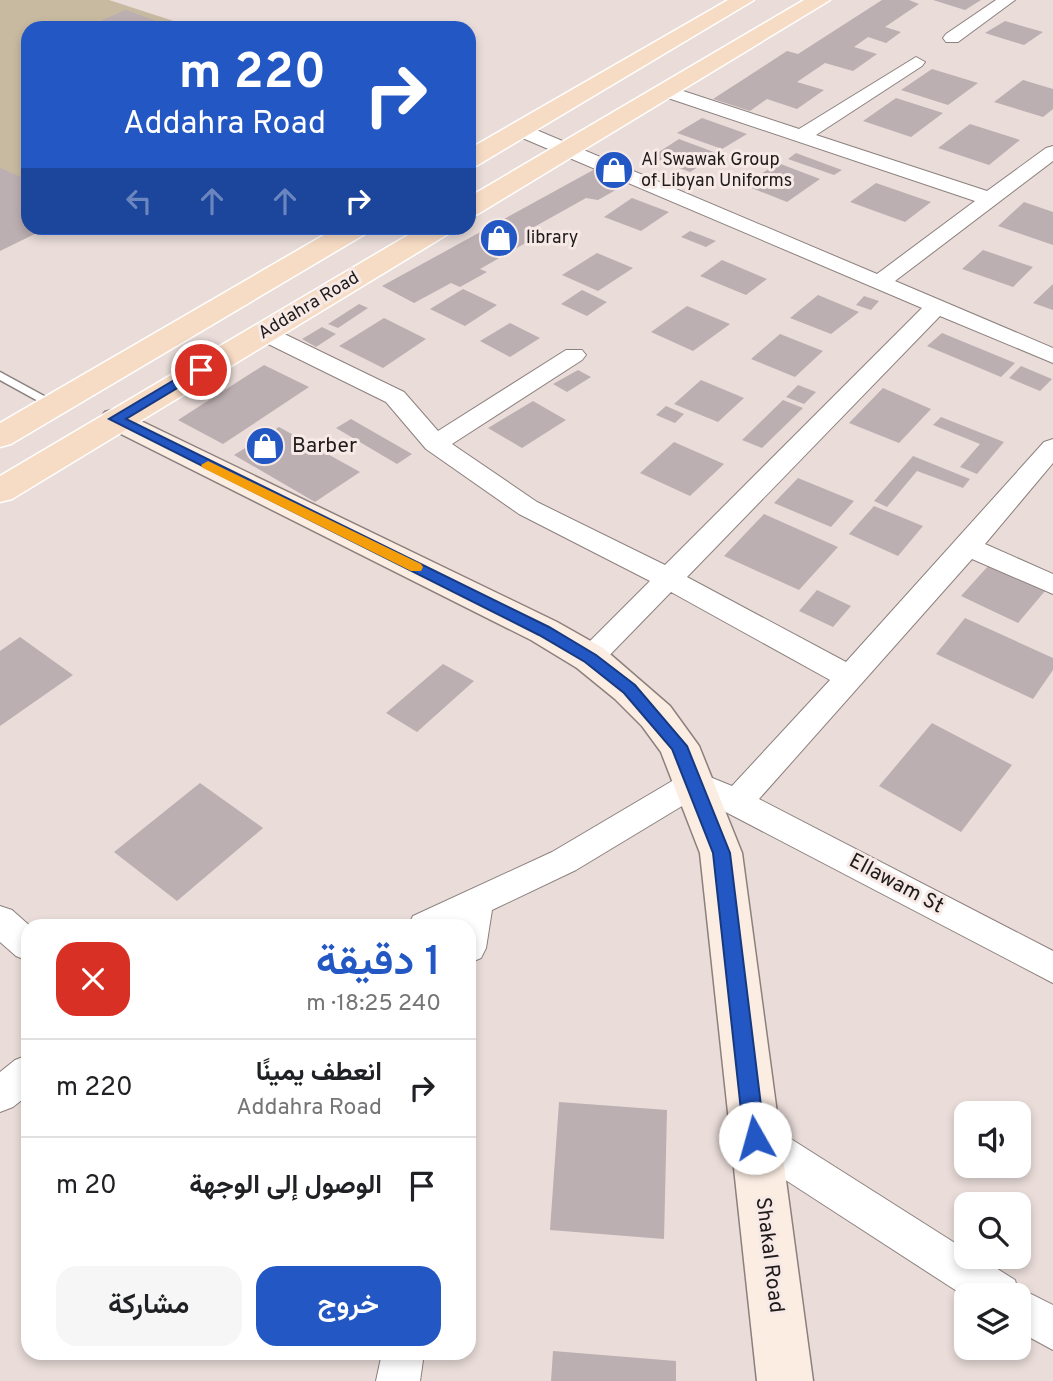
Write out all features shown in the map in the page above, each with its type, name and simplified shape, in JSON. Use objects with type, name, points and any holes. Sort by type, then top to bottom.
[{"type":"main road","points":[[476,156],[743,0]]},
{"type":"main road","points":[[476,204],[819,0]]},
{"type":"main road","points":[[0,437],[343,235]]},
{"type":"main road","name":"Addahra Road","points":[[0,491],[426,235]]},
{"type":"main road","name":"Shakal Road","points":[[116,419],[544,631],[590,659],[629,689],[656,716],[679,746],[721,853],[785,1381]]},
{"type":"street","points":[[952,38],[1007,0]]},
{"type":"street","points":[[801,136],[916,62]]},
{"type":"street","points":[[665,91],[990,199]]},
{"type":"street","points":[[520,130],[568,148],[1053,356]]},
{"type":"street","points":[[881,281],[1053,152]]},
{"type":"street","points":[[590,659],[937,306]]},
{"type":"street","points":[[264,333],[395,397],[435,444],[528,508],[669,579],[851,678]]},
{"type":"street","points":[[435,444],[575,355]]},
{"type":"street","points":[[737,802],[968,547],[1053,447]]},
{"type":"street","points":[[968,547],[1053,584]]},
{"type":"street","points":[[439,919],[564,861],[695,783]]},
{"type":"street","name":"Ellawam St","points":[[695,783],[737,802],[1053,968]]},
{"type":"street","points":[[474,919],[477,900]]},
{"type":"street","points":[[0,920],[21,940]]},
{"type":"street","points":[[0,1096],[21,1078]]},
{"type":"street","points":[[755,1138],[981,1283]]},
{"type":"street","points":[[1031,1315],[1053,1329]]},
{"type":"street","points":[[398,1381],[402,1360]]},
{"type":"lane","points":[[0,375],[53,405]]},
{"type":"shaded area","points":[[0,0],[109,0],[174,21],[21,21],[21,200],[0,211]]},
{"type":"building","points":[[882,0],[909,0],[919,4],[885,27],[901,32],[886,43],[868,37],[854,47],[877,54],[853,71],[825,63],[797,82],[824,90],[797,109],[767,99],[750,111],[713,99],[787,51],[798,54]]},
{"type":"building","points":[[933,0],[981,0],[965,10]]},
{"type":"building","points":[[126,10],[157,21],[100,21]]},
{"type":"building","points":[[1005,21],[1043,32],[1024,45],[985,33]]},
{"type":"building","points":[[932,69],[978,83],[948,105],[901,90]]},
{"type":"building","points":[[1023,80],[1053,89],[1053,109],[1043,117],[994,102]]},
{"type":"building","points":[[896,98],[943,113],[911,137],[863,121]]},
{"type":"building","points":[[702,118],[747,134],[722,149],[677,133]]},
{"type":"building","points":[[970,124],[1020,140],[989,165],[938,148]]},
{"type":"building","points":[[679,139],[719,154],[690,172],[651,157]]},
{"type":"building","points":[[796,153],[842,170],[834,175],[788,159]]},
{"type":"building","points":[[778,163],[820,179],[787,202],[744,185]]},
{"type":"building","points":[[0,168],[21,177],[21,235],[33,235],[0,251]]},
{"type":"building","points":[[595,169],[628,183],[598,200],[586,198],[527,231],[538,236],[480,269],[487,272],[460,287],[451,283],[414,303],[382,286]]},
{"type":"building","points":[[876,183],[931,202],[905,222],[850,202]]},
{"type":"building","points":[[632,198],[669,212],[641,231],[604,217]]},
{"type":"building","points":[[1024,202],[1053,212],[1053,245],[998,226]]},
{"type":"building","points":[[690,231],[716,241],[706,247],[681,237]]},
{"type":"building","points":[[983,250],[1033,267],[1013,287],[962,269]]},
{"type":"building","points":[[597,253],[633,268],[598,291],[562,275]]},
{"type":"building","points":[[722,260],[767,279],[746,295],[700,276]]},
{"type":"building","points":[[1053,284],[1053,310],[1033,303]]},
{"type":"building","points":[[463,289],[497,305],[465,326],[430,309]]},
{"type":"building","points":[[582,290],[607,302],[587,316],[561,304]]},
{"type":"building","points":[[818,295],[859,312],[831,334],[790,318]]},
{"type":"building","points":[[864,296],[879,301],[871,310],[856,305]]},
{"type":"building","points":[[359,304],[368,308],[338,328],[328,324]]},
{"type":"building","points":[[687,306],[730,324],[693,351],[651,332]]},
{"type":"building","points":[[384,318],[426,339],[383,368],[339,346]]},
{"type":"building","points":[[510,323],[540,338],[510,357],[480,341]]},
{"type":"building","points":[[322,327],[336,334],[316,347],[302,339]]},
{"type":"building","points":[[942,333],[1015,363],[1001,377],[927,346]]},
{"type":"building","points":[[780,334],[823,351],[795,377],[751,359]]},
{"type":"building","points":[[264,365],[309,387],[223,444],[178,420]]},
{"type":"building","points":[[1021,366],[1052,379],[1040,391],[1009,378]]},
{"type":"building","points":[[578,370],[591,377],[567,392],[553,384]]},
{"type":"building","points":[[701,380],[744,398],[718,422],[674,404]]},
{"type":"building","points":[[798,385],[816,392],[804,404],[786,397]]},
{"type":"building","points":[[883,388],[931,409],[899,443],[849,423]]},
{"type":"building","points":[[783,400],[803,408],[762,448],[742,440]]},
{"type":"building","points":[[533,401],[566,420],[522,448],[488,428]]},
{"type":"building","points":[[666,406],[684,414],[675,423],[656,415]]},
{"type":"building","points":[[941,417],[1004,442],[977,474],[960,467],[980,444],[933,425]]},
{"type":"building","points":[[351,419],[412,454],[397,464],[336,428]]},
{"type":"building","points":[[279,427],[360,472],[315,502],[234,455]]},
{"type":"building","points":[[674,442],[724,464],[690,496],[640,473]]},
{"type":"building","points":[[913,456],[970,479],[963,488],[917,471],[887,507],[874,501]]},
{"type":"building","points":[[798,478],[854,501],[831,527],[774,503]]},
{"type":"building","points":[[874,506],[923,526],[898,556],[849,534]]},
{"type":"building","points":[[764,514],[838,547],[799,590],[724,556]]},
{"type":"building","points":[[989,565],[1045,591],[1018,623],[961,596]]},
{"type":"building","points":[[817,590],[851,606],[833,627],[799,611]]},
{"type":"building","points":[[965,618],[1053,658],[1053,670],[1033,699],[936,654]]},
{"type":"building","points":[[20,637],[73,675],[0,726],[0,651]]},
{"type":"building","points":[[443,664],[474,681],[417,732],[386,713]]},
{"type":"building","points":[[932,723],[1012,765],[961,832],[879,786]]},
{"type":"building","points":[[200,783],[263,828],[177,901],[114,852]]},
{"type":"building","points":[[559,1102],[667,1110],[664,1239],[550,1230]]},
{"type":"building","points":[[553,1351],[676,1361],[676,1381],[551,1381]]},
{"type":"slow traffic","points":[[208,465],[416,567]]},
{"type":"place","name":"Al Swawak Group of Libyan Uniforms","points":[[614,170]]},
{"type":"place","name":"library","points":[[499,238]]},
{"type":"place","name":"Barber","points":[[265,446]]},
{"type":"route","points":[[201,370],[116,419],[544,631],[590,659],[629,689],[656,716],[679,746],[721,853],[755,1138]]}]
